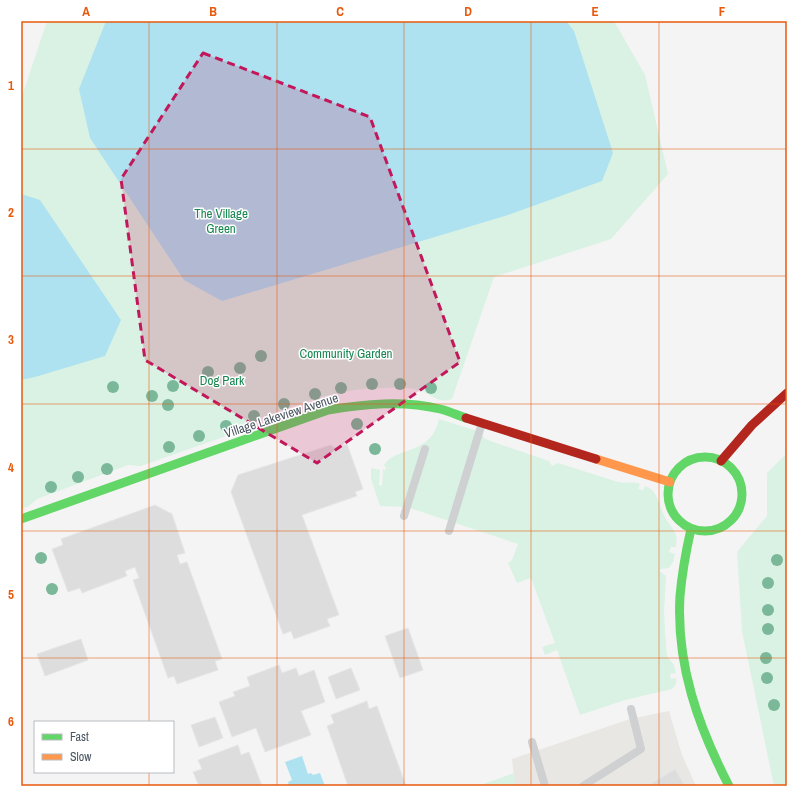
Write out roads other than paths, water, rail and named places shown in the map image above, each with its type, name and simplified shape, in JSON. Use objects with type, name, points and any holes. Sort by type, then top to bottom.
[{"type":"street","points":[[721,461],[764,412],[787,393]]},
{"type":"street","name":"Village Lakeview Avenue","points":[[21,519],[328,410],[378,403],[402,403],[439,409],[670,482]]},
{"type":"street","points":[[695,458],[708,458],[721,461],[731,468],[738,479],[742,491],[741,503],[736,515],[727,524],[716,530],[703,531],[691,529],[681,523],[669,504],[668,493],[670,482],[680,467],[695,458]]},
{"type":"street","points":[[691,529],[685,553],[680,593],[680,630],[686,673],[697,716],[715,762],[728,786]]},
{"type":"lane","points":[[449,531],[482,422]]},
{"type":"lane","points":[[404,516],[425,449]]},
{"type":"lane","points":[[583,786],[642,749],[631,709]]},
{"type":"lane","points":[[532,742],[545,786]]},
{"type":"water","points":[[106,21],[566,21],[574,31],[613,153],[602,181],[508,215],[222,301],[184,280],[90,138],[79,89]]},
{"type":"water","points":[[21,194],[40,200],[121,320],[105,356],[21,380]]},
{"type":"water","points":[[302,756],[308,774],[311,773],[313,775],[320,773],[325,786],[284,786],[289,785],[288,782],[292,780],[285,762]]},
{"type":"park label","name":"The Village Green","points":[[221,220]]},
{"type":"park label","name":"Community Garden","points":[[346,353]]},
{"type":"park label","name":"Dog Park","points":[[222,380]]}]
